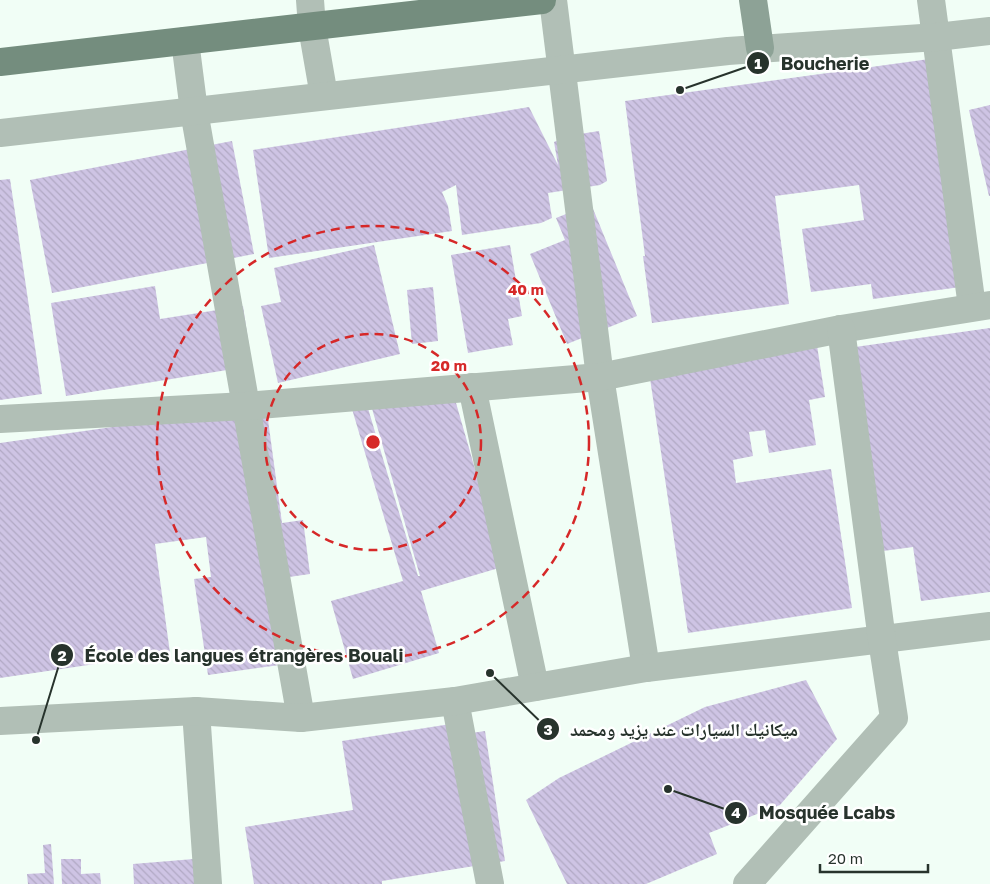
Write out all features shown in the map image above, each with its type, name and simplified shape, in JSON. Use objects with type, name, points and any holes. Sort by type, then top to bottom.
[{"type":"main road","points":[[0,62],[185,41],[311,13],[542,0]]},
{"type":"street","points":[[553,0],[600,376],[646,668]]},
{"type":"street","points":[[753,0],[760,48]]},
{"type":"street","points":[[0,418],[246,406],[600,376],[841,329],[981,306],[931,0]]},
{"type":"street","points":[[311,13],[324,96]]},
{"type":"street","points":[[0,133],[760,48],[936,37],[990,31]]},
{"type":"street","points":[[185,41],[194,111],[301,718]]},
{"type":"street","points":[[747,884],[894,718],[841,329]]},
{"type":"street","points":[[472,386],[534,687]]},
{"type":"street","points":[[0,721],[196,711],[301,718],[455,700],[646,668],[990,626]]},
{"type":"street","points":[[455,700],[490,884]]},
{"type":"street","points":[[196,711],[208,884]]},
{"type":"building","points":[[944,57],[975,285],[873,299],[871,284],[811,292],[802,229],[864,220],[859,185],[775,196],[789,304],[652,323],[625,101]]},
{"type":"building","points":[[990,105],[990,196],[989,196],[969,110]]},
{"type":"building","points":[[529,107],[558,165],[554,142],[567,136],[599,131],[607,181],[600,185],[548,193],[552,218],[541,223],[462,235],[456,185],[442,192],[448,206],[452,231],[269,258],[253,150]]},
{"type":"building","points":[[232,141],[254,254],[52,293],[30,180]]},
{"type":"building","points":[[10,179],[42,394],[0,400],[0,180]]},
{"type":"building","points":[[591,204],[637,316],[567,344],[530,254],[565,240],[556,218]]},
{"type":"building","points":[[374,245],[400,354],[278,383],[261,306],[281,302],[274,268]]},
{"type":"building","points":[[510,245],[522,316],[508,319],[513,345],[468,353],[451,255]]},
{"type":"building","points":[[155,286],[160,319],[243,306],[252,366],[66,396],[51,303]]},
{"type":"building","points":[[433,287],[438,341],[412,344],[407,290]]},
{"type":"building","points":[[990,328],[990,592],[921,601],[913,547],[883,551],[855,347]]},
{"type":"building","points":[[816,339],[825,397],[809,400],[816,445],[769,453],[765,430],[749,432],[753,456],[733,460],[736,483],[831,469],[852,608],[688,633],[648,365]]},
{"type":"building","points":[[450,382],[479,483],[509,565],[421,591],[439,653],[353,679],[331,601],[403,581],[352,409],[367,405],[418,576],[420,576],[371,405]]},
{"type":"building","points":[[266,405],[282,523],[303,520],[310,574],[275,579],[287,664],[208,675],[194,579],[211,577],[206,537],[155,544],[170,653],[0,678],[0,443]]},
{"type":"building","points":[[806,680],[837,739],[780,805],[709,833],[717,854],[646,884],[567,884],[526,800],[559,778],[705,707]]},
{"type":"building","points":[[457,723],[459,735],[485,731],[505,861],[382,881],[382,884],[254,884],[245,827],[353,810],[342,741]]},
{"type":"building","points":[[51,844],[54,884],[28,884],[27,874],[45,873],[43,845]]},
{"type":"building","points":[[206,858],[208,884],[134,884],[133,864]]},
{"type":"building","points":[[61,859],[81,859],[81,874],[100,873],[101,884],[62,884]]},
{"type":"place","name":"Boucherie","points":[[680,90]]},
{"type":"place","name":"ميكانيك السيارات عند يزيد ومحمد","points":[[490,673]]},
{"type":"place","name":"École des langues étrangères Bouali","points":[[36,740]]},
{"type":"place","name":"Mosquée Lcabs","points":[[668,789]]}]
